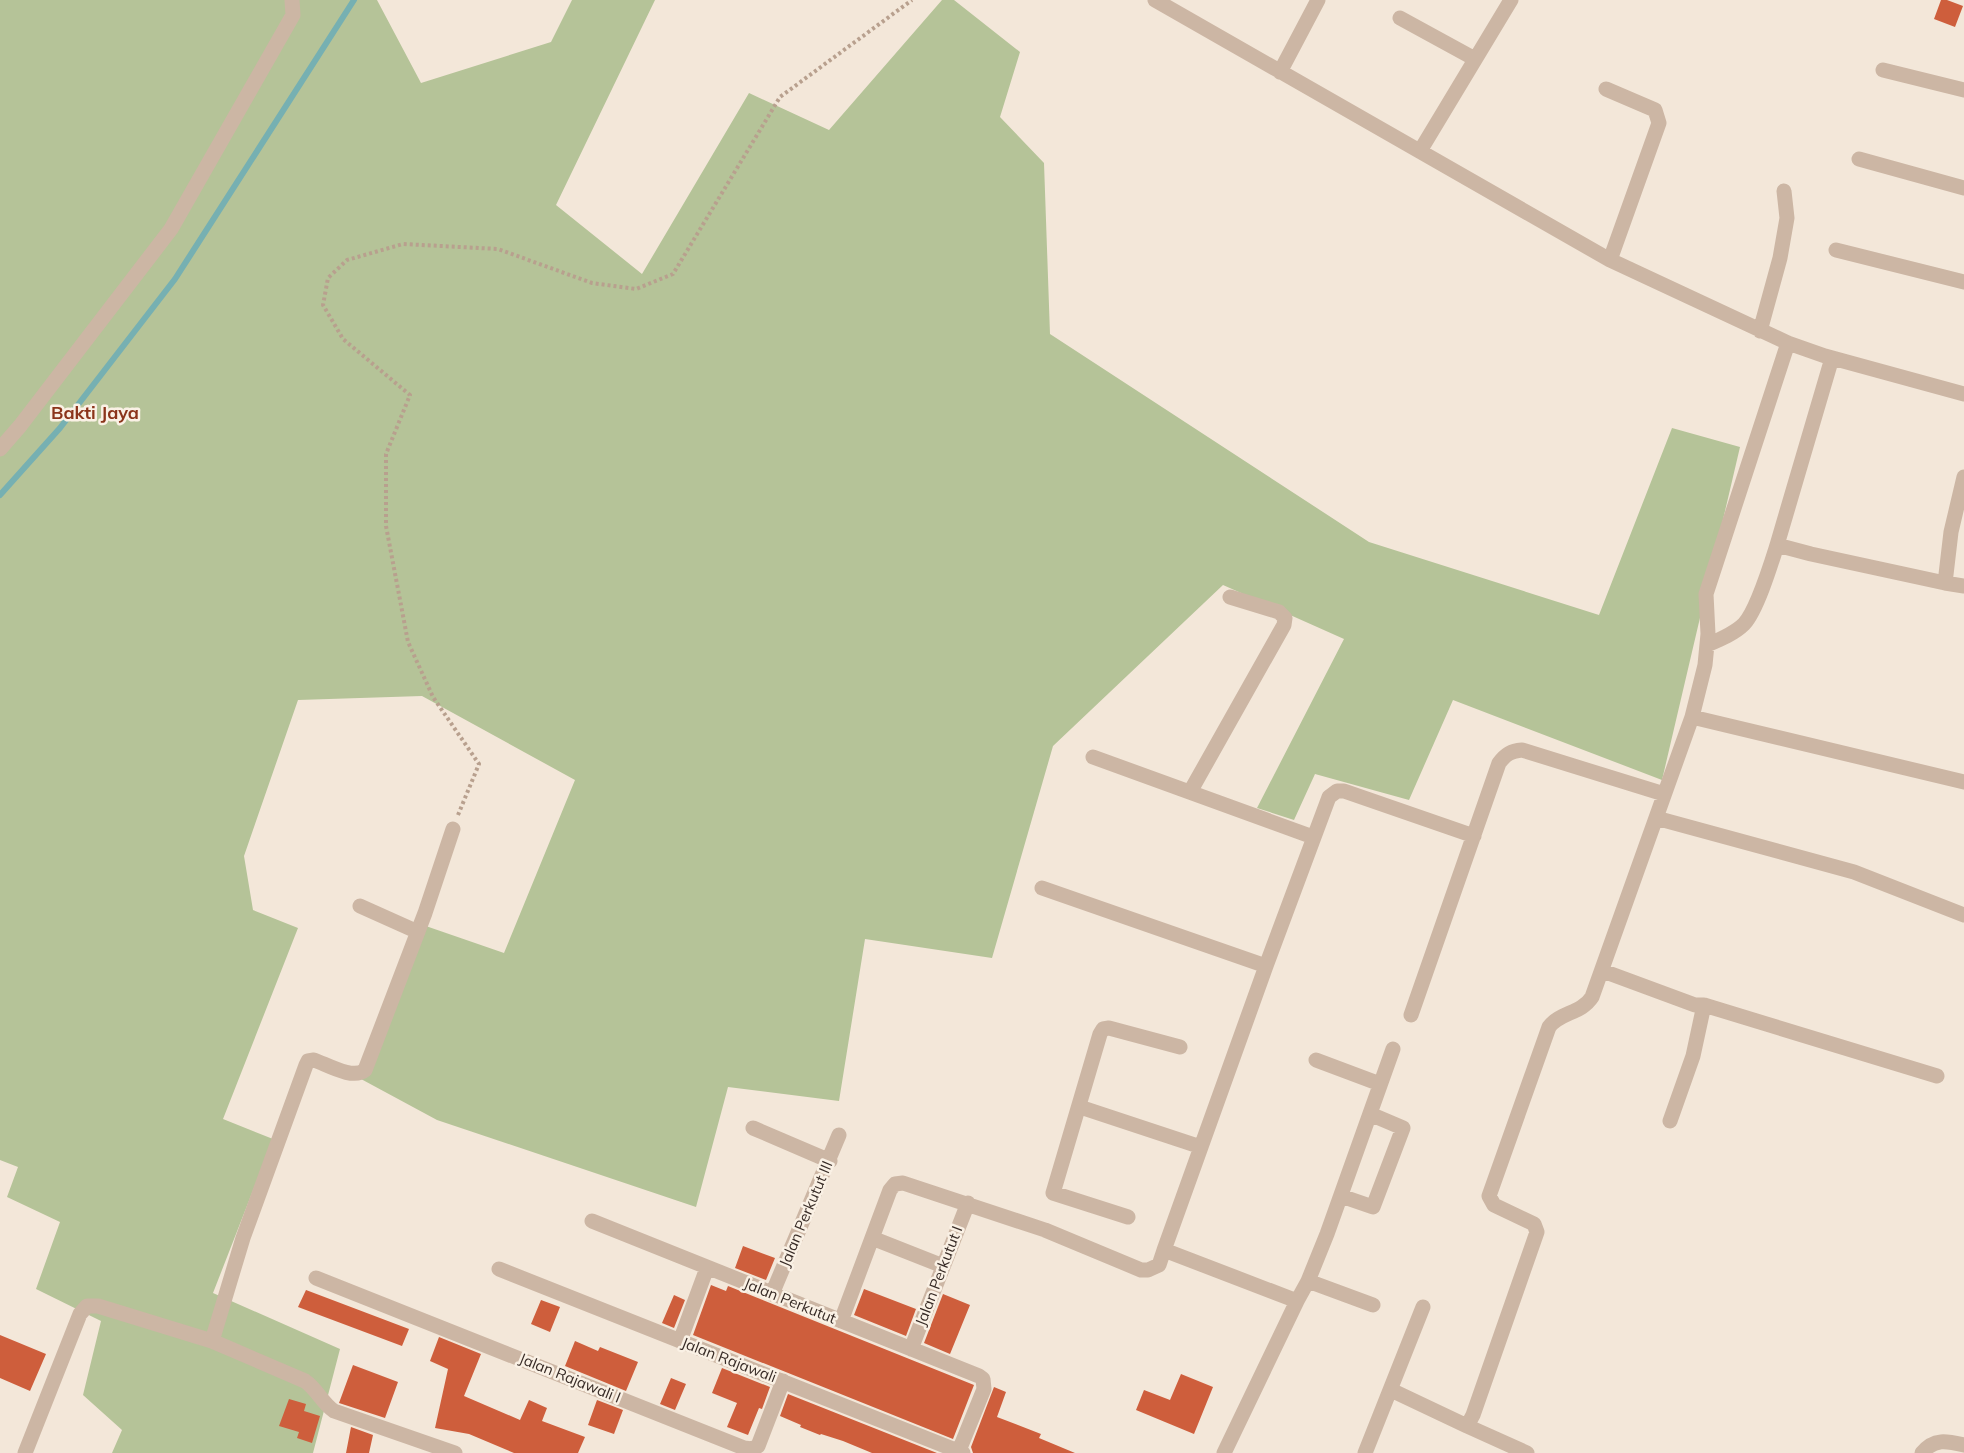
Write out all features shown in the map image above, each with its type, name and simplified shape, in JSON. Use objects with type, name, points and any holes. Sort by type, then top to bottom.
[{"type":"street","points":[[0,449],[171,229],[292,8],[300,0]]},
{"type":"street","points":[[1155,0],[1610,260],[1788,343],[1832,358],[1964,394]]},
{"type":"street","points":[[1280,72],[1318,0]]},
{"type":"street","points":[[1420,151],[1511,0]]},
{"type":"street","points":[[1400,18],[1476,59]]},
{"type":"street","points":[[1883,70],[1964,90]]},
{"type":"street","points":[[1606,89],[1655,110],[1659,123],[1610,260]]},
{"type":"street","points":[[1859,159],[1964,188]]},
{"type":"street","points":[[1760,331],[1780,258],[1787,218],[1784,191]]},
{"type":"street","points":[[1836,249],[1964,282]]},
{"type":"street","points":[[1467,1426],[1473,1415],[1537,1232],[1534,1224],[1494,1205],[1489,1196],[1549,1027],[1558,1017],[1581,1009],[1587,1004],[1603,971],[1692,717],[1705,665],[1706,594],[1788,343]]},
{"type":"street","points":[[1707,645],[1722,639],[1745,623],[1762,589],[1778,545],[1832,358]]},
{"type":"street","points":[[1945,584],[1951,532],[1964,477]]},
{"type":"street","points":[[1778,545],[1945,584],[1964,585]]},
{"type":"street","points":[[1190,792],[1284,625],[1285,618],[1280,612],[1230,597]]},
{"type":"street","points":[[1692,717],[1964,782]]},
{"type":"street","points":[[1411,1015],[1499,763],[1505,756],[1512,751],[1522,750],[1664,794]]},
{"type":"street","points":[[1093,758],[1313,837]]},
{"type":"street","points":[[841,1321],[890,1190],[895,1184],[903,1182],[1045,1230],[1141,1270],[1159,1266],[1266,966],[1329,798],[1337,791],[1344,791],[1474,836]]},
{"type":"street","points":[[1656,818],[1854,873],[1964,915]]},
{"type":"street","points":[[212,1341],[243,1238],[306,1065],[308,1061],[314,1060],[352,1074],[362,1073],[365,1070],[418,932],[453,830]]},
{"type":"street","points":[[1042,888],[1266,966]]},
{"type":"street","points":[[360,906],[418,932]]},
{"type":"street","points":[[1603,971],[1695,1005],[1704,1005],[1937,1076]]},
{"type":"street","points":[[1670,1121],[1693,1056],[1704,1005]]},
{"type":"street","points":[[1128,1217],[1053,1193],[1100,1034],[1103,1029],[1109,1028],[1180,1047]]},
{"type":"street","points":[[1224,1453],[1308,1281],[1393,1049]]},
{"type":"street","points":[[1316,1060],[1380,1084]]},
{"type":"street","points":[[1080,1107],[1201,1147]]},
{"type":"street","points":[[1341,1196],[1373,1207],[1403,1128],[1370,1114]]},
{"type":"street","points":[[753,1128],[830,1161]]},
{"type":"street","name":"Jalan Perkutut III","points":[[772,1294],[830,1161],[839,1135]]},
{"type":"street","name":"Jalan Perkutut I","points":[[911,1349],[968,1203]]},
{"type":"street","name":"Jalan Perkutut","points":[[592,1221],[979,1376],[984,1389],[960,1452]]},
{"type":"street","points":[[872,1238],[943,1266]]},
{"type":"street","points":[[1164,1250],[1297,1301]]},
{"type":"street","points":[[680,1341],[707,1268]]},
{"type":"street","name":"Jalan Rajawali","points":[[499,1269],[960,1452]]},
{"type":"street","name":"Jalan Rajawali I","points":[[316,1278],[744,1448],[752,1449],[758,1446],[783,1382]]},
{"type":"street","points":[[1308,1281],[1372,1305]]},
{"type":"street","points":[[25,1453],[80,1314],[87,1306],[98,1306],[212,1341],[305,1381],[311,1385],[326,1406],[334,1411],[455,1453]]},
{"type":"street","points":[[1365,1453],[1423,1307]]},
{"type":"street","points":[[1391,1390],[1527,1453]]},
{"type":"street","points":[[1922,1453],[1931,1443],[1943,1441],[1964,1445]]},
{"type":"path","points":[[453,830],[479,764],[433,697],[408,642],[386,526],[386,454],[410,395],[343,339],[323,305],[328,278],[347,260],[403,244],[498,249],[592,283],[636,289],[673,274],[780,97],[912,0]]},
{"type":"green space","points":[[0,0],[377,0],[421,83],[551,42],[572,0],[655,0],[556,205],[642,274],[749,93],[829,130],[942,0],[954,0],[1020,52],[1000,117],[1044,163],[1050,334],[1369,542],[1599,615],[1672,428],[1740,447],[1662,780],[1453,700],[1409,800],[1315,774],[1294,820],[1257,808],[1344,639],[1223,585],[1053,746],[992,958],[865,939],[839,1101],[728,1087],[696,1207],[437,1120],[361,1079],[420,924],[504,953],[575,780],[422,696],[298,700],[244,856],[253,910],[298,928],[223,1119],[273,1139],[213,1293],[340,1349],[313,1453],[112,1453],[122,1430],[83,1395],[101,1321],[36,1289],[60,1222],[7,1197],[18,1167],[0,1160]]},
{"type":"building","points":[[1941,0],[1963,6],[1955,27],[1934,19]]},
{"type":"building","points":[[743,1246],[775,1258],[766,1280],[735,1268]]},
{"type":"building","points":[[711,1285],[726,1291],[728,1286],[974,1385],[953,1439],[693,1335]]},
{"type":"building","points":[[864,1289],[916,1309],[906,1336],[854,1315]]},
{"type":"building","points":[[306,1290],[409,1329],[402,1346],[298,1307]]},
{"type":"building","points":[[943,1294],[970,1305],[950,1354],[924,1343]]},
{"type":"building","points":[[674,1295],[685,1300],[674,1328],[662,1323]]},
{"type":"building","points":[[541,1300],[560,1307],[550,1332],[531,1324]]},
{"type":"building","points":[[0,1335],[46,1354],[30,1391],[0,1378]]},
{"type":"building","points":[[439,1337],[481,1354],[464,1396],[520,1420],[529,1400],[547,1408],[542,1421],[585,1437],[578,1453],[514,1453],[469,1434],[435,1428],[448,1369],[430,1361]]},
{"type":"building","points":[[575,1341],[598,1351],[600,1347],[638,1362],[626,1391],[565,1366]]},
{"type":"building","points":[[353,1365],[398,1382],[385,1418],[339,1403]]},
{"type":"building","points":[[722,1368],[770,1387],[762,1409],[759,1408],[748,1435],[727,1427],[737,1403],[712,1393]]},
{"type":"building","points":[[1181,1374],[1213,1387],[1194,1434],[1136,1410],[1144,1390],[1170,1400]]},
{"type":"building","points":[[671,1378],[686,1384],[675,1410],[660,1404]]},
{"type":"building","points":[[994,1387],[1006,1392],[997,1417],[1041,1434],[1039,1438],[1075,1453],[973,1453],[971,1447]]},
{"type":"building","points":[[788,1394],[937,1453],[872,1453],[843,1441],[820,1435],[780,1416]]},
{"type":"building","points":[[289,1399],[306,1404],[304,1411],[320,1416],[312,1443],[297,1438],[299,1432],[279,1426]]},
{"type":"building","points":[[597,1400],[623,1410],[614,1434],[588,1425]]},
{"type":"building","points":[[351,1427],[373,1435],[369,1453],[346,1453]]},
{"type":"waterway","points":[[0,495],[60,428],[175,279],[354,0]]},
{"type":"district","name":"Bakti Jaya","points":[[95,413]]}]
